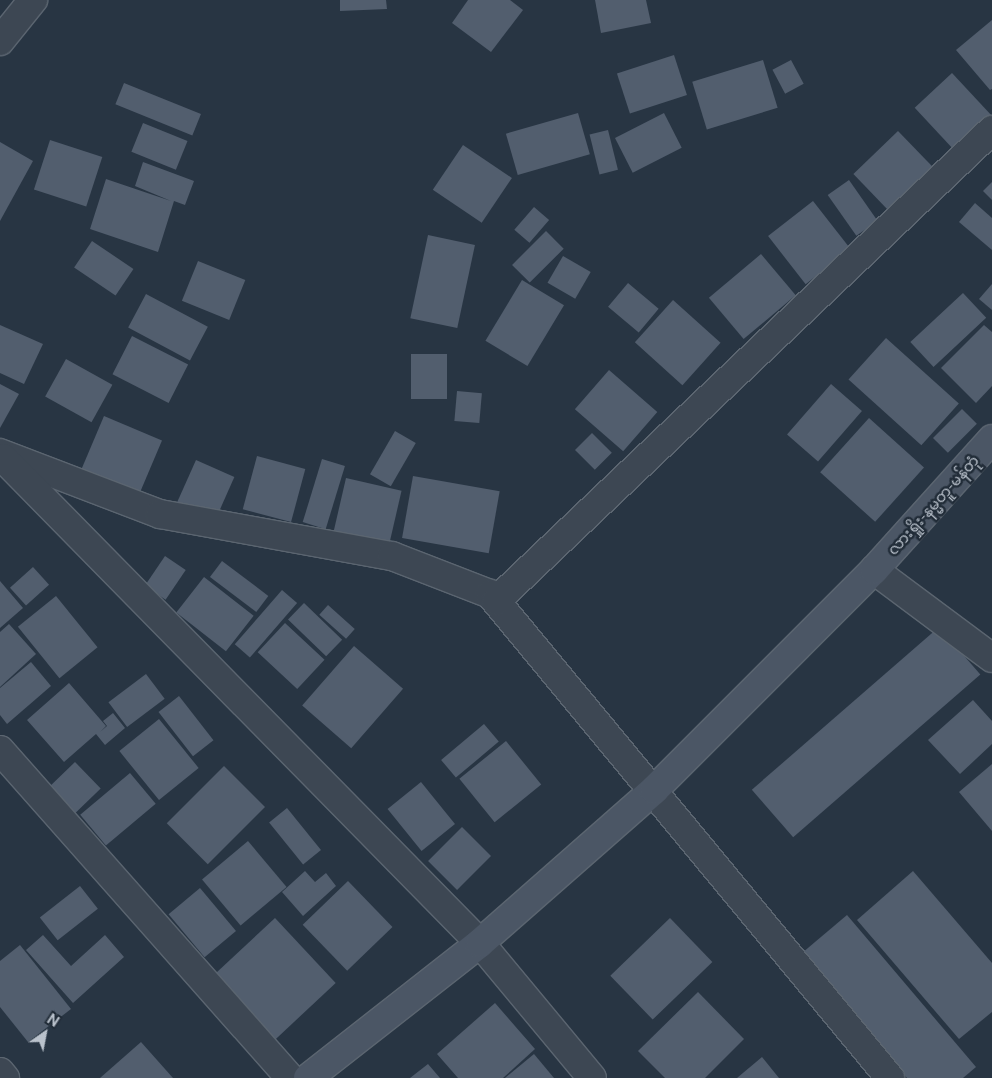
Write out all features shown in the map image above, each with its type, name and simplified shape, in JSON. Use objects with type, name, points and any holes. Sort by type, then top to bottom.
[{"type":"main road","name":"လားရှိုး-နမ္မတူ-မန်တုံ","points":[[308,1078],[480,943],[654,790],[874,570],[992,439]]},
{"type":"street","points":[[0,41],[32,0]]},
{"type":"street","points":[[496,602],[992,130]]},
{"type":"street","points":[[0,454],[160,514],[392,556],[490,594],[654,790],[890,1078]]},
{"type":"street","points":[[0,454],[480,943],[592,1078]]},
{"type":"street","points":[[874,570],[992,658]]},
{"type":"street","points":[[0,750],[290,1078]]},
{"type":"street","points":[[0,1072],[5,1078]]},
{"type":"building","points":[[340,0],[386,0],[387,9],[340,11]]},
{"type":"building","points":[[468,0],[510,0],[523,10],[491,52],[452,23]]},
{"type":"building","points":[[595,0],[646,0],[651,23],[601,33]]},
{"type":"building","points":[[992,20],[992,89],[990,90],[956,50]]},
{"type":"building","points":[[674,55],[687,95],[630,113],[617,74]]},
{"type":"building","points":[[763,60],[778,108],[707,129],[692,82]]},
{"type":"building","points":[[791,60],[804,84],[785,94],[772,70]]},
{"type":"building","points":[[952,73],[991,115],[954,149],[915,108]]},
{"type":"building","points":[[124,83],[201,114],[192,135],[115,104]]},
{"type":"building","points":[[578,113],[590,154],[518,175],[506,134]]},
{"type":"building","points":[[664,113],[682,148],[633,173],[615,138]]},
{"type":"building","points":[[143,123],[188,141],[176,170],[131,152]]},
{"type":"building","points":[[608,130],[618,170],[599,174],[590,135]]},
{"type":"building","points":[[898,131],[936,171],[892,214],[853,174]]},
{"type":"building","points":[[50,140],[102,157],[86,206],[34,189]]},
{"type":"building","points":[[0,142],[33,161],[0,221]]},
{"type":"building","points":[[463,145],[512,178],[482,223],[433,190]]},
{"type":"building","points":[[143,162],[194,181],[185,205],[174,201],[158,252],[90,229],[106,179],[171,201],[135,186]]},
{"type":"building","points":[[849,180],[878,221],[856,236],[828,195]]},
{"type":"building","points":[[992,182],[992,200],[983,191]]},
{"type":"building","points":[[813,201],[851,249],[806,284],[768,236]]},
{"type":"building","points":[[975,203],[992,218],[992,250],[959,222]]},
{"type":"building","points":[[534,207],[549,220],[529,243],[514,230]]},
{"type":"building","points":[[546,231],[564,249],[530,283],[512,265]]},
{"type":"building","points":[[428,235],[475,245],[457,328],[410,318]]},
{"type":"building","points":[[92,241],[133,269],[116,295],[74,268]]},
{"type":"building","points":[[761,254],[796,295],[744,339],[709,298]]},
{"type":"building","points":[[563,256],[591,272],[575,299],[548,283]]},
{"type":"building","points":[[198,261],[245,280],[229,320],[182,301]]},
{"type":"building","points":[[522,280],[564,305],[527,366],[485,341]]},
{"type":"building","points":[[628,283],[659,309],[639,332],[608,307]]},
{"type":"building","points":[[992,284],[992,310],[979,299]]},
{"type":"building","points":[[963,293],[986,318],[934,367],[910,342]]},
{"type":"building","points":[[146,294],[208,327],[190,360],[128,328]]},
{"type":"building","points":[[673,300],[721,343],[682,385],[635,342]]},
{"type":"building","points":[[0,325],[43,344],[24,384],[0,373]]},
{"type":"building","points":[[984,325],[992,332],[992,386],[976,403],[941,368]]},
{"type":"building","points":[[132,336],[188,365],[169,403],[112,374]]},
{"type":"building","points":[[886,338],[959,404],[921,445],[849,380]]},
{"type":"building","points":[[411,354],[447,354],[447,399],[411,399]]},
{"type":"building","points":[[66,359],[112,385],[92,422],[45,397]]},
{"type":"building","points":[[609,370],[657,412],[623,451],[575,409]]},
{"type":"building","points":[[0,384],[19,394],[0,428]]},
{"type":"building","points":[[831,384],[862,411],[818,461],[787,435]]},
{"type":"building","points":[[457,391],[482,393],[479,423],[454,421]]},
{"type":"building","points":[[962,409],[977,424],[948,453],[933,438]]},
{"type":"building","points":[[104,416],[162,441],[138,497],[80,472]]},
{"type":"building","points":[[869,418],[924,468],[875,522],[820,472]]},
{"type":"building","points":[[395,431],[416,443],[391,486],[370,474]]},
{"type":"building","points":[[592,433],[612,453],[595,470],[575,450]]},
{"type":"building","points":[[257,456],[305,469],[291,522],[243,509]]},
{"type":"building","points":[[322,459],[345,466],[326,529],[303,522]]},
{"type":"building","points":[[196,460],[234,477],[215,521],[176,504]]},
{"type":"building","points":[[413,476],[500,491],[489,553],[402,538]]},
{"type":"building","points":[[346,478],[402,491],[389,543],[334,531]]},
{"type":"building","points":[[165,556],[186,570],[166,600],[145,586]]},
{"type":"building","points":[[222,561],[268,596],[256,612],[210,577]]},
{"type":"building","points":[[33,567],[49,585],[26,606],[10,588]]},
{"type":"building","points":[[204,577],[254,616],[226,651],[176,612]]},
{"type":"building","points":[[0,581],[23,608],[0,628]]},
{"type":"building","points":[[282,590],[297,603],[250,657],[235,644]]},
{"type":"building","points":[[56,596],[98,647],[59,678],[18,627]]},
{"type":"building","points":[[304,603],[342,640],[326,656],[288,620]]},
{"type":"building","points":[[328,605],[355,629],[346,639],[319,615]]},
{"type":"building","points":[[285,623],[324,660],[297,689],[258,652]]},
{"type":"building","points":[[9,624],[36,654],[0,687],[0,632]]},
{"type":"building","points":[[939,627],[980,675],[793,837],[752,790]]},
{"type":"building","points":[[354,646],[403,689],[351,748],[302,706]]},
{"type":"building","points":[[31,662],[51,686],[7,724],[0,715],[0,688]]},
{"type":"building","points":[[146,674],[165,699],[127,727],[108,702]]},
{"type":"building","points":[[69,683],[106,726],[100,732],[107,726],[103,721],[113,713],[125,728],[105,745],[96,734],[64,762],[27,720]]},
{"type":"building","points":[[179,696],[213,740],[193,756],[159,712]]},
{"type":"building","points":[[973,700],[992,721],[992,744],[960,774],[928,740]]},
{"type":"building","points":[[159,719],[199,768],[159,800],[119,751]]},
{"type":"building","points":[[484,724],[499,742],[456,778],[441,760]]},
{"type":"building","points":[[506,741],[541,785],[495,822],[459,779]]},
{"type":"building","points":[[75,762],[101,789],[71,817],[46,790]]},
{"type":"building","points":[[992,764],[992,831],[959,792]]},
{"type":"building","points":[[224,766],[265,807],[208,864],[167,823]]},
{"type":"building","points":[[130,773],[156,804],[106,845],[80,815]]},
{"type":"building","points":[[421,782],[455,824],[422,851],[388,809]]},
{"type":"building","points":[[287,808],[321,850],[303,864],[269,822]]},
{"type":"building","points":[[462,827],[491,856],[457,890],[428,861]]},
{"type":"building","points":[[248,841],[287,887],[241,926],[202,880]]},
{"type":"building","points":[[305,871],[315,882],[326,873],[336,886],[303,916],[282,892]]},
{"type":"building","points":[[913,871],[992,963],[992,1012],[959,1039],[857,920]]},
{"type":"building","points":[[348,881],[392,927],[347,971],[303,925]]},
{"type":"building","points":[[80,886],[98,909],[58,940],[40,917]]},
{"type":"building","points":[[200,888],[236,931],[205,957],[169,914]]},
{"type":"building","points":[[847,915],[976,1067],[963,1078],[907,1078],[802,953]]},
{"type":"building","points":[[275,918],[336,983],[274,1040],[214,975]]},
{"type":"building","points":[[670,918],[712,962],[653,1020],[610,976]]},
{"type":"building","points":[[43,935],[71,966],[105,935],[124,957],[73,1003],[26,950]]},
{"type":"building","points":[[20,945],[71,1009],[28,1042],[0,1007],[0,961]]},
{"type":"building","points":[[698,992],[744,1039],[705,1078],[665,1078],[638,1051]]},
{"type":"building","points":[[495,1003],[535,1049],[503,1078],[458,1078],[437,1054]]},
{"type":"building","points":[[141,1042],[173,1078],[100,1078]]},
{"type":"building","points":[[534,1054],[554,1078],[505,1078]]},
{"type":"building","points":[[762,1057],[779,1078],[737,1078]]},
{"type":"building","points":[[428,1064],[440,1078],[410,1078]]}]
